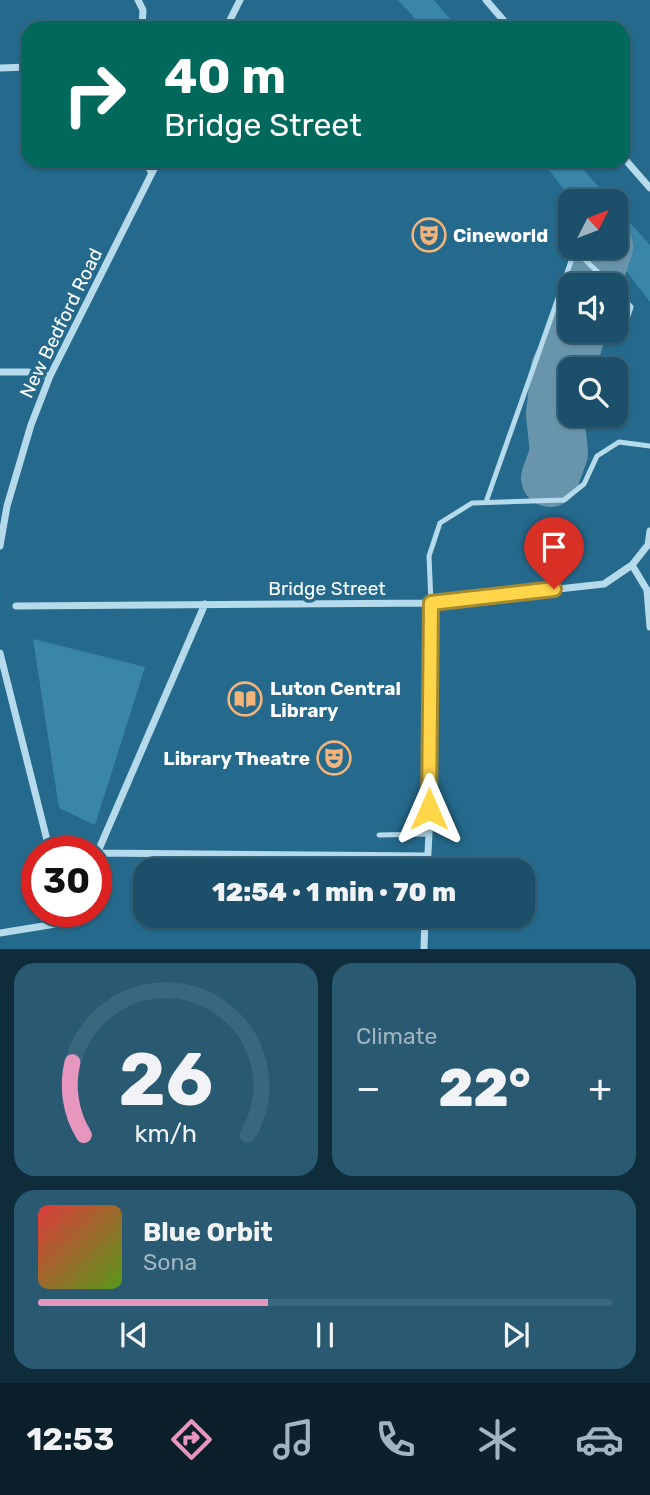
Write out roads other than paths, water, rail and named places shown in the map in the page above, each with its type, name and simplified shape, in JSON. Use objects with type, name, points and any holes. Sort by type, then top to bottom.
[{"type":"street","points":[[138,0],[143,10],[142,21]]},
{"type":"street","points":[[230,21],[240,0]]},
{"type":"street","points":[[486,0],[504,21]]},
{"type":"street","points":[[0,68],[21,67]]},
{"type":"street","points":[[630,165],[650,188]]},
{"type":"street","points":[[149,168],[152,173]]},
{"type":"street","name":"New Bedford Road","points":[[0,546],[4,506],[50,376],[155,168]]},
{"type":"street","points":[[0,372],[28,372],[50,376]]},
{"type":"street","points":[[650,531],[648,545],[632,565],[646,590],[650,627]]},
{"type":"street","name":"Bridge Street","points":[[16,606],[431,603],[604,584],[632,565]]},
{"type":"street","points":[[112,855],[428,856],[431,603]]},
{"type":"street","points":[[105,836],[205,604]]},
{"type":"street","points":[[0,653],[46,836]]},
{"type":"street","points":[[0,933],[37,927]]},
{"type":"street","points":[[424,949],[425,928]]},
{"type":"lane","points":[[567,273],[575,250],[600,273]]},
{"type":"lane","points":[[486,502],[558,298]]},
{"type":"lane","points":[[431,603],[429,556],[440,523],[472,503],[564,500],[584,484],[597,456],[619,442],[650,446]]},
{"type":"lane","points":[[379,835],[429,834]]},
{"type":"waterway","points":[[595,273],[600,259]]},
{"type":"waterway","points":[[550,478],[559,453],[555,414],[560,368],[574,343]]},
{"type":"place","name":"Cineworld","points":[[429,235]]},
{"type":"place","name":"Luton Central Library","points":[[245,699]]},
{"type":"place","name":"Library Theatre","points":[[334,758]]}]
